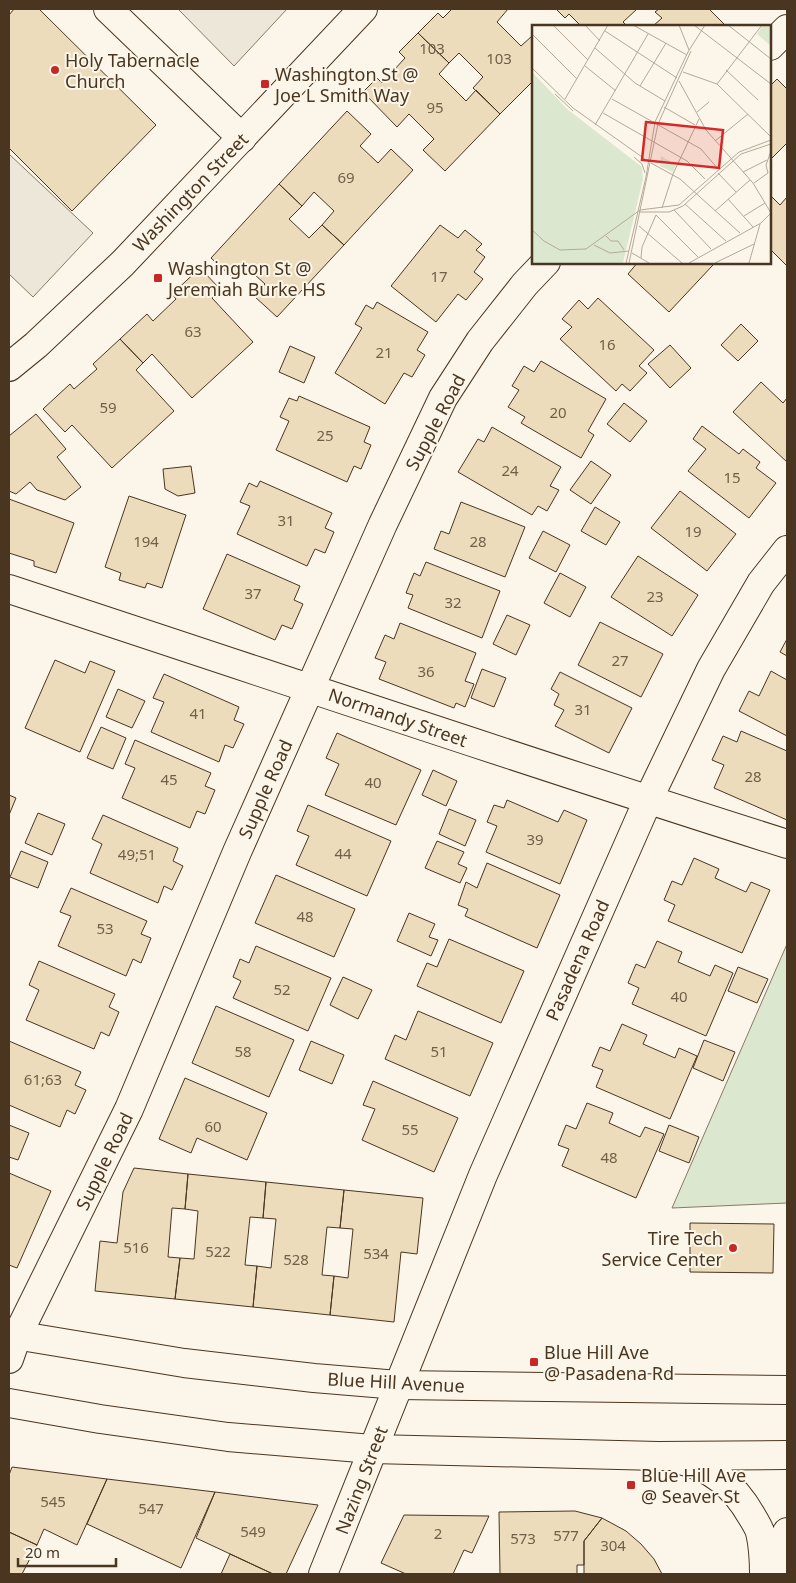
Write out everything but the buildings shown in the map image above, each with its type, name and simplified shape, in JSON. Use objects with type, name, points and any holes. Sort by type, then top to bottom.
[{"type":"street","points":[[108,9],[242,138]]},
{"type":"street","name":"Washington Street","points":[[9,367],[36,345],[123,263],[363,9]]},
{"type":"street","points":[[771,45],[787,29]]},
{"type":"street","name":"Supple Road","points":[[11,1343],[129,1109],[237,852],[383,524],[443,398],[480,341],[525,284],[544,264]]},
{"type":"street","name":"Pasadena Road","points":[[398,1385],[483,1175],[648,800],[712,669],[762,583],[787,550]]},
{"type":"street","name":"Normandy Street","points":[[9,589],[787,844]]},
{"type":"street","name":"Blue Hill Avenue","points":[[11,1343],[314,1378],[398,1385],[787,1390]]},
{"type":"street","name":"Nazing Street","points":[[323,1574],[398,1385]]},
{"type":"street","points":[[9,1403],[100,1419],[228,1437],[372,1449],[658,1456],[787,1455]]},
{"type":"street","points":[[658,1456],[689,1462],[708,1471],[730,1486],[740,1496],[759,1530],[764,1574]]},
{"type":"street","points":[[775,1574],[787,1532]]},
{"type":"green space","points":[[787,944],[787,1203],[672,1208]]},
{"type":"shaded area","points":[[178,9],[287,9],[234,66]]},
{"type":"shaded area","points":[[9,154],[93,233],[33,297],[9,274]]},
{"type":"place","name":"Holy Tabernacle Church","points":[[55,70]]},
{"type":"place","name":"Washington St @ Joe L Smith Way","points":[[265,84]]},
{"type":"place","name":"Washington St @ Jeremiah Burke HS","points":[[158,278]]},
{"type":"place","name":"Tire Tech Service Center","points":[[733,1248]]},
{"type":"place","name":"Blue Hill Ave @ Pasadena Rd","points":[[534,1362]]},
{"type":"place","name":"Blue Hill Ave @ Seaver St","points":[[631,1485]]}]
